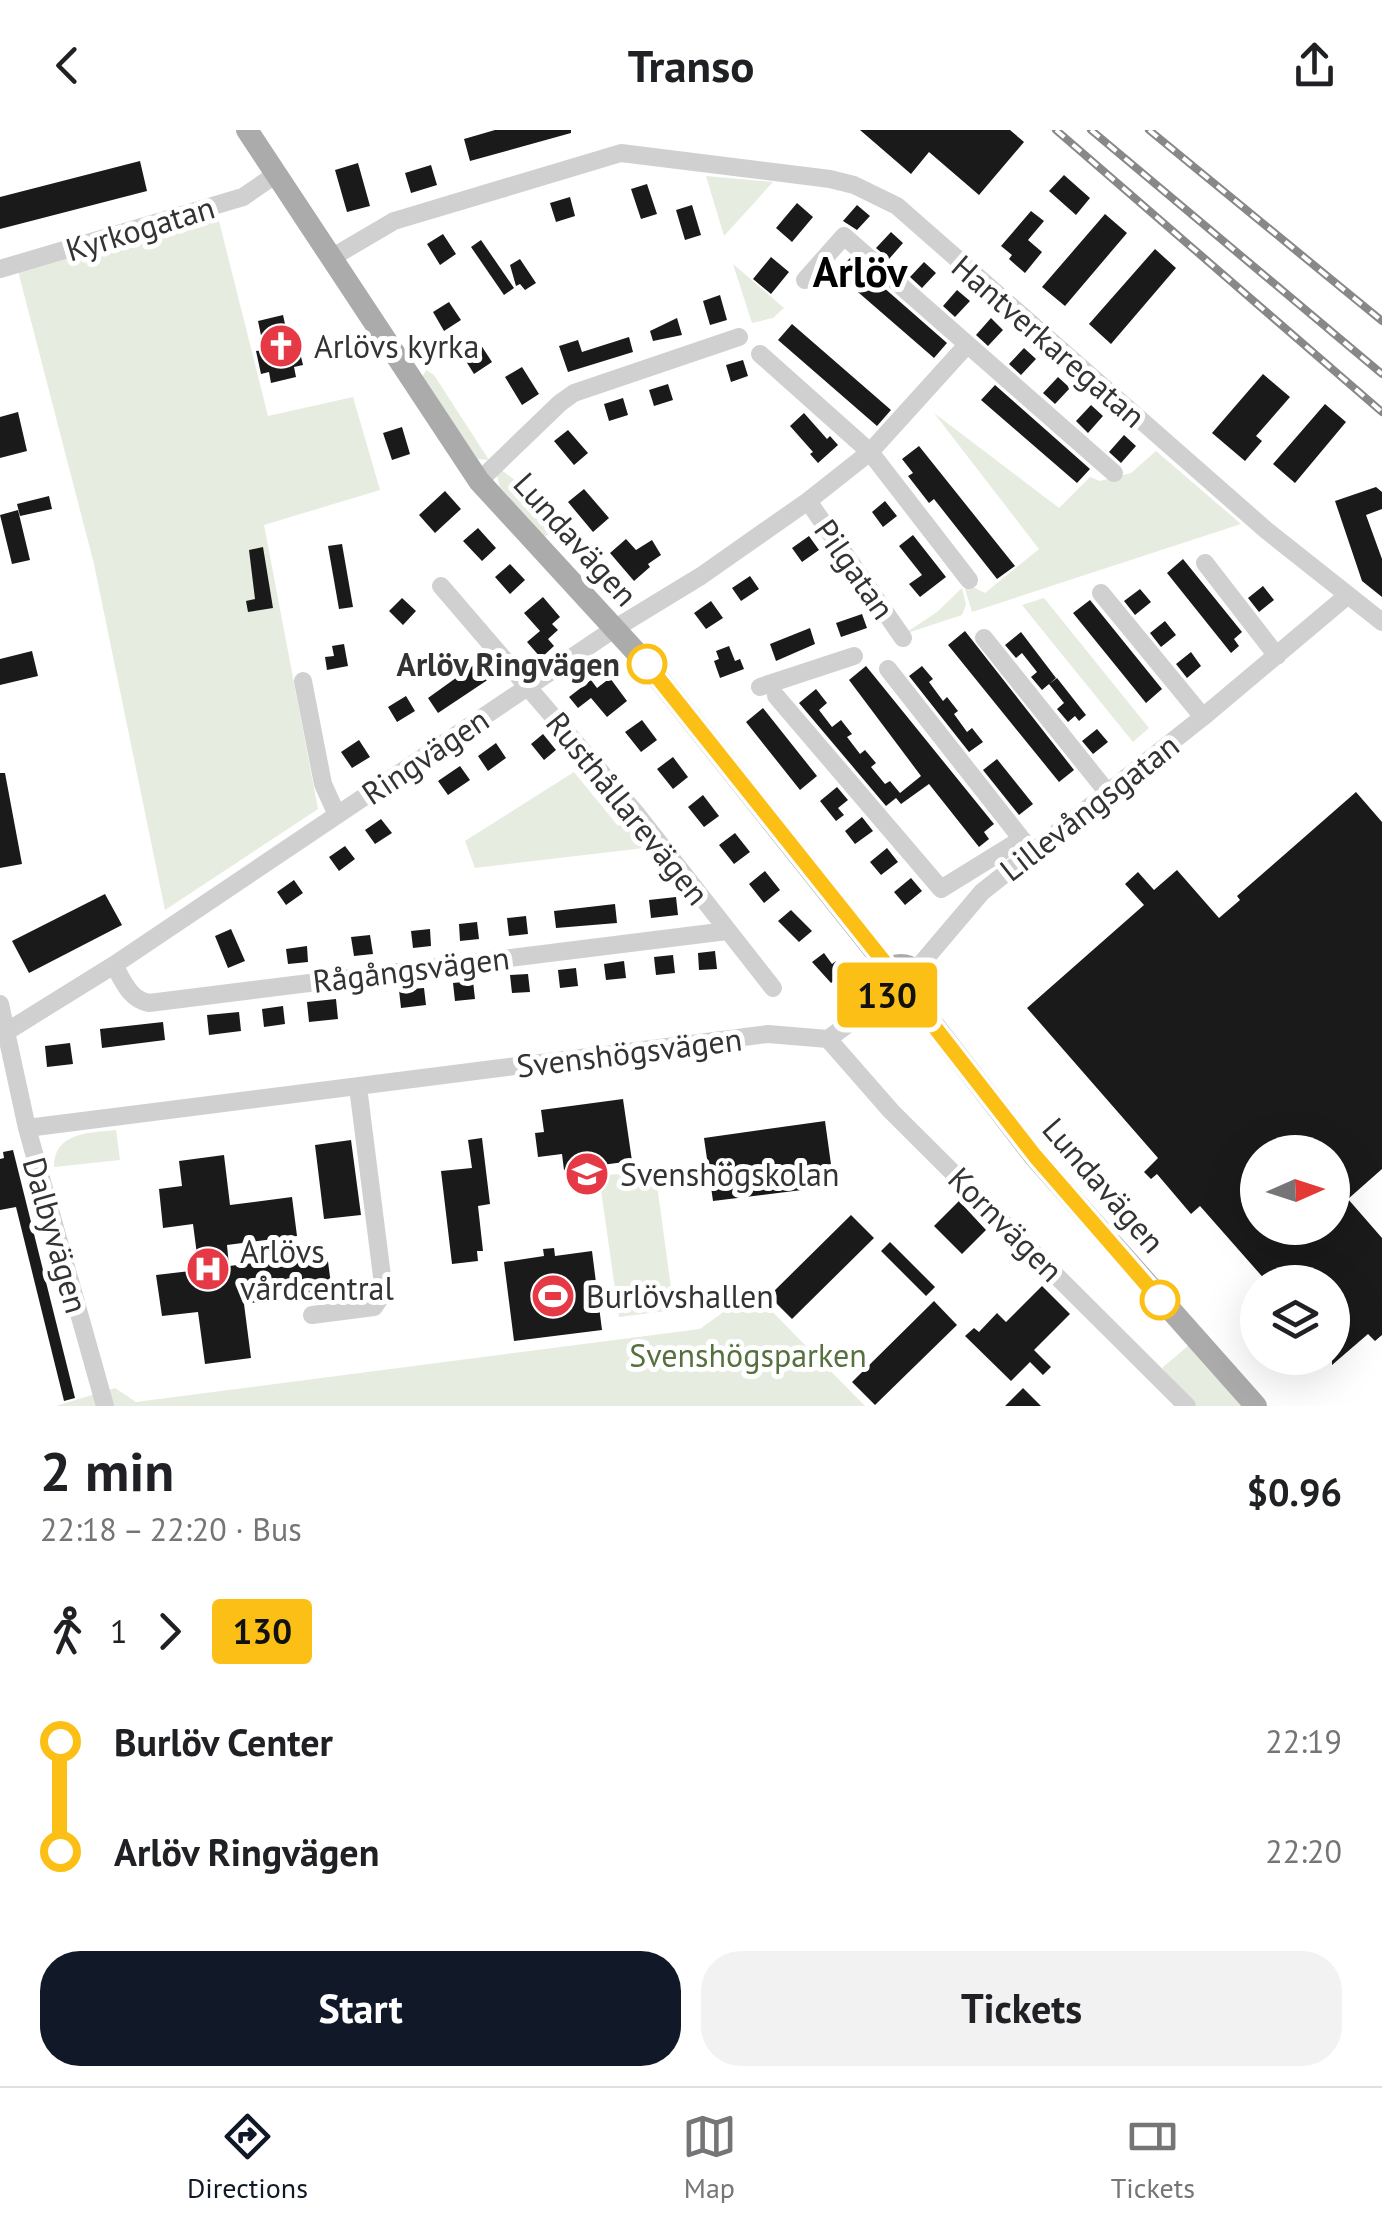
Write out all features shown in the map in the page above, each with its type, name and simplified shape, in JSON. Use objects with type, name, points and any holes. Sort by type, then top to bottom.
[{"type":"main road","name":"Lundavägen","points":[[247,130],[479,481],[647,664],[889,968]]},
{"type":"main road","points":[[905,965],[915,971],[919,988],[912,998],[899,1001],[887,995],[883,981],[889,968],[905,965]]},
{"type":"main road","name":"Lundavägen","points":[[912,998],[1035,1156],[1256,1406]]},
{"type":"street","name":"Hantverkaregatan","points":[[331,258],[394,221],[621,152],[854,185],[897,206],[1266,530],[1382,622]]},
{"type":"street","name":"Kyrkogatan","points":[[0,269],[243,197],[275,175]]},
{"type":"street","points":[[806,280],[844,236],[1114,473]]},
{"type":"street","points":[[479,481],[574,392],[738,338]]},
{"type":"street","name":"Ringvägen","points":[[2,1021],[114,965],[614,629],[701,576],[870,452],[966,346]]},
{"type":"street","points":[[760,354],[870,452],[969,580]]},
{"type":"street","name":"Pilgatan","points":[[808,501],[903,638]]},
{"type":"street","points":[[1205,563],[1277,656]]},
{"type":"street","name":"Rusthållarevägen","points":[[440,586],[635,812],[773,988]]},
{"type":"street","points":[[1100,594],[1203,717]]},
{"type":"street","name":"Lillevångsgatan","points":[[915,971],[951,932],[968,906],[1027,845],[1108,793],[1348,594]]},
{"type":"street","points":[[984,638],[1108,793]]},
{"type":"street","points":[[854,656],[768,692],[941,888],[1027,845],[888,669]]},
{"type":"street","points":[[303,682],[323,784],[337,815]]},
{"type":"street","name":"Rågångsvägen","points":[[114,965],[131,994],[140,1002],[150,1003],[727,930]]},
{"type":"street","points":[[828,1039],[887,995]]},
{"type":"street","name":"Dalbyvägen","points":[[2,1021],[26,1128],[105,1406]]},
{"type":"street","name":"Svenshögsvägen","points":[[26,1128],[768,1034],[828,1039]]},
{"type":"street","name":"Kornvägen","points":[[828,1039],[892,1111],[1187,1406]]},
{"type":"street","points":[[312,1315],[374,1307],[384,1292],[358,1087]]},
{"type":"green space","points":[[706,176],[773,182],[724,236]]},
{"type":"green space","points":[[217,213],[268,416],[353,397],[380,490],[264,525],[318,809],[165,910],[94,564],[18,271]]},
{"type":"green space","points":[[733,264],[784,308],[773,318],[752,323]]},
{"type":"green space","points":[[426,370],[434,375],[489,460],[478,459],[422,378]]},
{"type":"green space","points":[[934,413],[1059,508],[1090,477],[1100,481],[1131,473],[1156,451],[1241,524],[972,612],[965,589],[969,585],[985,593],[1039,549]]},
{"type":"green space","points":[[500,469],[516,481],[557,528],[544,537],[500,487]]},
{"type":"green space","points":[[962,588],[966,605],[962,615],[904,634],[937,612]]},
{"type":"green space","points":[[1044,598],[1149,728],[1133,742],[1022,605]]},
{"type":"green space","points":[[574,772],[618,826],[635,812],[661,846],[475,868],[465,841]]},
{"type":"green space","points":[[116,1130],[120,1160],[54,1167],[56,1155],[66,1141]]},
{"type":"green space","points":[[655,1170],[674,1310],[619,1317],[599,1176]]},
{"type":"green space","name":"Svenshögsparken","points":[[747,1286],[865,1406],[56,1406],[115,1388],[136,1402],[700,1329],[722,1313]]},
{"type":"green space","points":[[1189,1345],[1245,1406],[1197,1406],[1162,1368]]},
{"type":"building","points":[[495,130],[571,133],[470,161],[464,139]]},
{"type":"building","points":[[860,130],[1010,130],[1024,142],[979,195],[929,152],[911,174]]},
{"type":"building","points":[[140,161],[147,191],[0,229],[0,197]]},
{"type":"building","points":[[358,163],[370,206],[347,212],[335,170]]},
{"type":"building","points":[[431,165],[437,185],[411,193],[405,173]]},
{"type":"building","points":[[1064,175],[1090,198],[1076,215],[1049,191]]},
{"type":"building","points":[[647,184],[657,214],[641,219],[631,189]]},
{"type":"building","points":[[570,197],[575,216],[556,222],[550,203]]},
{"type":"building","points":[[797,203],[813,217],[792,242],[776,228]]},
{"type":"building","points":[[692,205],[701,235],[685,240],[676,210]]},
{"type":"building","points":[[857,205],[870,216],[857,230],[843,221]]},
{"type":"building","points":[[1031,211],[1044,221],[1028,240],[1042,252],[1025,273],[1001,246]]},
{"type":"building","points":[[1105,214],[1127,233],[1065,306],[1042,287]]},
{"type":"building","points":[[891,232],[903,243],[889,259],[876,248]]},
{"type":"building","points":[[443,234],[456,254],[440,265],[427,244]]},
{"type":"building","points":[[481,240],[514,288],[504,295],[471,247]]},
{"type":"building","points":[[1155,249],[1176,268],[1111,344],[1089,324]]},
{"type":"building","points":[[771,257],[789,272],[771,294],[753,279]]},
{"type":"building","points":[[850,258],[947,343],[934,358],[836,273]]},
{"type":"building","points":[[520,259],[536,283],[525,290],[520,284],[516,286],[510,265]]},
{"type":"building","points":[[924,262],[936,273],[922,288],[910,277]]},
{"type":"building","points":[[957,290],[970,301],[955,317],[943,306]]},
{"type":"building","points":[[720,295],[727,320],[710,325],[703,301]]},
{"type":"building","points":[[449,302],[461,320],[444,331],[433,312]]},
{"type":"building","name":"Arlövs kyrka","points":[[283,315],[289,342],[297,340],[303,365],[294,367],[296,377],[271,383],[269,372],[261,374],[256,351],[264,350],[258,321]]},
{"type":"building","points":[[677,318],[682,335],[653,341],[650,331]]},
{"type":"building","points":[[991,318],[1003,330],[988,346],[976,335]]},
{"type":"building","points":[[792,324],[891,410],[877,426],[778,340]]},
{"type":"building","points":[[629,337],[633,352],[568,372],[559,346],[578,340],[582,352]]},
{"type":"building","points":[[477,339],[492,362],[474,374],[459,350]]},
{"type":"building","points":[[1024,348],[1036,359],[1021,375],[1009,364]]},
{"type":"building","points":[[743,360],[748,376],[731,382],[726,365]]},
{"type":"building","points":[[522,367],[539,394],[522,405],[505,377]]},
{"type":"building","points":[[1263,374],[1290,397],[1256,436],[1262,441],[1245,461],[1212,433]]},
{"type":"building","points":[[1058,377],[1070,388],[1055,404],[1043,393]]},
{"type":"building","points":[[668,384],[673,400],[654,406],[649,390]]},
{"type":"building","points":[[995,385],[1090,469],[1077,483],[981,400]]},
{"type":"building","points":[[623,398],[628,415],[609,421],[604,404]]},
{"type":"building","points":[[1325,404],[1346,422],[1295,483],[1273,464]]},
{"type":"building","points":[[1091,405],[1103,416],[1088,433],[1076,421]]},
{"type":"building","points":[[18,412],[27,451],[0,458],[0,417]]},
{"type":"building","points":[[804,413],[827,439],[830,436],[838,445],[818,463],[790,426]]},
{"type":"building","points":[[402,427],[410,454],[392,460],[383,433]]},
{"type":"building","points":[[568,430],[588,453],[574,465],[554,441]]},
{"type":"building","points":[[1124,435],[1136,446],[1121,463],[1109,452]]},
{"type":"building","points":[[919,446],[1015,566],[997,579],[934,499],[929,503],[908,476],[913,473],[902,459]]},
{"type":"building","points":[[1376,487],[1382,492],[1382,509],[1366,515],[1382,559],[1382,597],[1362,581],[1335,501]]},
{"type":"building","points":[[584,489],[609,518],[593,532],[568,502]]},
{"type":"building","points":[[445,491],[461,509],[435,533],[419,515]]},
{"type":"building","points":[[49,496],[52,509],[20,516],[17,504]]},
{"type":"building","points":[[885,501],[897,516],[883,527],[872,512]]},
{"type":"building","points":[[18,510],[30,560],[12,564],[0,515]]},
{"type":"building","points":[[478,528],[496,548],[482,561],[463,541]]},
{"type":"building","points":[[913,535],[946,577],[920,597],[909,584],[922,575],[899,546]]},
{"type":"building","points":[[809,536],[819,550],[802,562],[792,548]]},
{"type":"building","points":[[626,539],[636,550],[652,540],[661,555],[634,581],[610,553]]},
{"type":"building","points":[[342,544],[353,607],[339,609],[328,546]]},
{"type":"building","points":[[263,547],[273,608],[248,612],[246,601],[255,599],[249,550]]},
{"type":"building","points":[[1183,559],[1242,632],[1234,639],[1239,646],[1231,653],[1167,573]]},
{"type":"building","points":[[510,564],[525,580],[510,594],[495,577]]},
{"type":"building","points":[[750,576],[759,589],[741,601],[732,588]]},
{"type":"building","points":[[1263,586],[1274,600],[1259,612],[1248,598]]},
{"type":"building","points":[[1140,589],[1151,602],[1135,615],[1124,601]]},
{"type":"building","points":[[543,597],[560,617],[552,624],[558,630],[548,639],[554,646],[541,658],[527,642],[540,631],[524,613]]},
{"type":"building","points":[[402,598],[416,611],[403,625],[389,611]]},
{"type":"building","points":[[1090,600],[1162,689],[1146,703],[1073,613]]},
{"type":"building","points":[[711,601],[723,618],[706,629],[694,613]]},
{"type":"building","points":[[862,614],[867,628],[841,637],[836,623]]},
{"type":"building","points":[[1165,621],[1176,635],[1161,647],[1150,633]]},
{"type":"building","points":[[810,628],[815,644],[776,661],[770,644]]},
{"type":"building","points":[[965,631],[1074,770],[1059,782],[948,645]]},
{"type":"building","points":[[1021,632],[1056,678],[1042,690],[1031,677],[1037,672],[1022,653],[1016,658],[1005,645]]},
{"type":"building","points":[[344,644],[348,666],[327,670],[325,657],[334,656],[332,646]]},
{"type":"building","points":[[729,646],[735,661],[740,659],[744,669],[720,678],[714,661],[719,659],[716,651]]},
{"type":"building","points":[[32,651],[38,676],[0,685],[0,659]]},
{"type":"building","points":[[1191,652],[1201,666],[1187,678],[1176,664]]},
{"type":"building","points":[[481,660],[492,677],[438,713],[428,698]]},
{"type":"building","points":[[866,666],[994,824],[984,832],[989,839],[979,847],[929,784],[901,804],[896,798],[886,806],[799,703],[816,689],[827,703],[819,710],[832,727],[841,720],[852,734],[847,737],[860,754],[865,750],[876,763],[871,767],[885,784],[890,781],[900,793],[921,776],[849,680]]},
{"type":"building","points":[[922,666],[943,701],[947,697],[958,711],[954,714],[967,732],[972,728],[983,742],[969,752],[909,676]]},
{"type":"building","points":[[610,678],[627,701],[607,717],[591,698],[578,708],[569,697],[591,680],[597,688]]},
{"type":"building","points":[[1057,678],[1086,715],[1079,721],[1075,716],[1068,722],[1057,709],[1064,703],[1049,684]]},
{"type":"building","points":[[406,696],[415,711],[397,722],[388,707]]},
{"type":"building","points":[[763,708],[817,776],[800,790],[746,722]]},
{"type":"building","points":[[642,720],[657,740],[641,752],[625,732]]},
{"type":"building","points":[[1097,729],[1108,742],[1093,754],[1082,741]]},
{"type":"building","points":[[543,734],[556,750],[544,760],[531,744]]},
{"type":"building","points":[[359,740],[370,757],[352,768],[341,752]]},
{"type":"building","points":[[496,743],[506,758],[488,771],[478,756]]},
{"type":"building","points":[[673,757],[688,777],[673,789],[657,769]]},
{"type":"building","points":[[997,759],[1033,804],[1019,815],[983,770]]},
{"type":"building","points":[[460,766],[470,780],[448,795],[438,781]]},
{"type":"building","points":[[0,773],[5,773],[22,864],[0,868]]},
{"type":"building","points":[[837,787],[848,800],[838,808],[844,815],[836,821],[820,801]]},
{"type":"building","points":[[1356,792],[1382,822],[1382,1169],[1350,1197],[1350,1135],[1240,1135],[1240,1245],[1350,1245],[1350,1201],[1382,1238],[1382,1335],[1375,1341],[1368,1334],[1350,1350],[1350,1265],[1252,1265],[1200,1206],[1191,1214],[1157,1174],[1151,1179],[1144,1172],[1158,1158],[1027,1008],[1144,905],[1125,884],[1138,872],[1154,890],[1177,870],[1219,918],[1240,900],[1237,896]]},
{"type":"building","points":[[703,795],[719,816],[704,827],[688,807]]},
{"type":"building","points":[[862,817],[873,831],[855,844],[845,831]]},
{"type":"building","points":[[381,819],[392,833],[375,844],[365,830]]},
{"type":"building","points":[[735,833],[750,852],[734,864],[719,845]]},
{"type":"building","points":[[345,846],[355,859],[339,871],[329,857]]},
{"type":"building","points":[[887,848],[898,862],[881,875],[870,862]]},
{"type":"building","points":[[765,871],[780,890],[764,903],[749,884]]},
{"type":"building","points":[[911,878],[922,891],[905,905],[894,892]]},
{"type":"building","points":[[294,880],[303,893],[286,905],[277,892]]},
{"type":"building","points":[[105,894],[122,925],[29,973],[12,941]]},
{"type":"building","points":[[676,897],[678,915],[651,918],[649,900]]},
{"type":"building","points":[[615,904],[617,923],[556,928],[554,911]]},
{"type":"building","points":[[791,910],[812,931],[799,942],[778,921]]},
{"type":"building","points":[[526,916],[528,934],[509,936],[507,918]]},
{"type":"building","points":[[477,922],[479,939],[460,941],[459,924]]},
{"type":"building","points":[[231,929],[245,961],[228,968],[215,936]]},
{"type":"building","points":[[430,929],[431,946],[413,948],[411,931]]},
{"type":"building","points":[[370,935],[373,954],[354,956],[351,937]]},
{"type":"building","points":[[307,946],[308,962],[288,964],[286,949]]},
{"type":"building","points":[[715,951],[717,969],[699,970],[698,953]]},
{"type":"building","points":[[824,953],[845,972],[831,983],[812,962]]},
{"type":"building","points":[[673,955],[675,973],[656,975],[654,957]]},
{"type":"building","points":[[624,961],[626,978],[606,980],[604,964]]},
{"type":"building","points":[[576,968],[578,986],[560,988],[558,970]]},
{"type":"building","points":[[528,974],[530,992],[512,993],[510,975]]},
{"type":"building","points":[[473,981],[475,999],[455,1001],[453,983]]},
{"type":"building","points":[[424,988],[426,1005],[401,1008],[399,990]]},
{"type":"building","points":[[336,999],[338,1019],[309,1022],[307,1002]]},
{"type":"building","points":[[283,1006],[285,1024],[264,1027],[262,1009]]},
{"type":"building","points":[[239,1012],[241,1031],[209,1035],[207,1015]]},
{"type":"building","points":[[163,1022],[165,1040],[102,1048],[100,1029]]},
{"type":"building","points":[[70,1043],[73,1064],[47,1067],[45,1046]]},
{"type":"building","points":[[623,1099],[632,1161],[564,1170],[562,1154],[538,1157],[535,1133],[544,1132],[541,1110]]},
{"type":"building","points":[[825,1121],[834,1186],[713,1201],[704,1138]]},
{"type":"building","points":[[482,1138],[490,1204],[478,1206],[483,1251],[477,1251],[478,1261],[452,1264],[441,1171],[472,1168],[468,1140]]},
{"type":"building","points":[[351,1140],[361,1215],[324,1219],[315,1145]]},
{"type":"building","points":[[13,1150],[75,1398],[64,1401],[16,1207],[0,1210],[0,1159],[4,1158],[3,1152]]},
{"type":"building","points":[[224,1155],[230,1205],[292,1197],[297,1236],[227,1245],[229,1266],[327,1254],[332,1292],[244,1304],[251,1358],[205,1364],[198,1312],[162,1316],[156,1275],[199,1270],[193,1224],[163,1228],[159,1189],[182,1186],[179,1161]]},
{"type":"building","points":[[959,1201],[986,1230],[962,1254],[934,1226]]},
{"type":"building","points":[[851,1215],[874,1238],[792,1319],[769,1296]]},
{"type":"building","points":[[890,1242],[935,1287],[926,1296],[881,1251]]},
{"type":"building","name":"Burlövshallen","points":[[554,1248],[555,1256],[592,1251],[602,1330],[514,1341],[504,1262],[544,1256],[543,1249]]},
{"type":"building","points":[[1042,1286],[1070,1314],[1034,1350],[1051,1367],[1043,1375],[1030,1362],[1011,1381],[965,1336],[974,1328],[979,1332],[997,1313],[1006,1322]]},
{"type":"building","points":[[934,1301],[957,1325],[875,1405],[852,1382]]},
{"type":"building","points":[[1023,1388],[1041,1406],[1005,1406]]},
{"type":"railway","points":[[1056,130],[1382,412]]},
{"type":"railway","points":[[1091,130],[1382,374]]},
{"type":"railway","points":[[1149,130],[1382,321]]},
{"type":"bus line","name":"130","points":[[647,664],[889,968],[883,981],[887,995],[899,1001],[912,998],[1035,1156],[1160,1300]]},
{"type":"place","name":"Arlövs kyrka","points":[[281,346]]},
{"type":"place","name":"Arlöv Ringvägen","points":[[647,664]]},
{"type":"place","name":"Svenshögskolan","points":[[587,1174]]},
{"type":"place","name":"Arlövs vårdcentral","points":[[208,1269]]},
{"type":"place","name":"Burlövshallen","points":[[553,1296]]},
{"type":"district","name":"Arlöv","points":[[860,271]]}]
